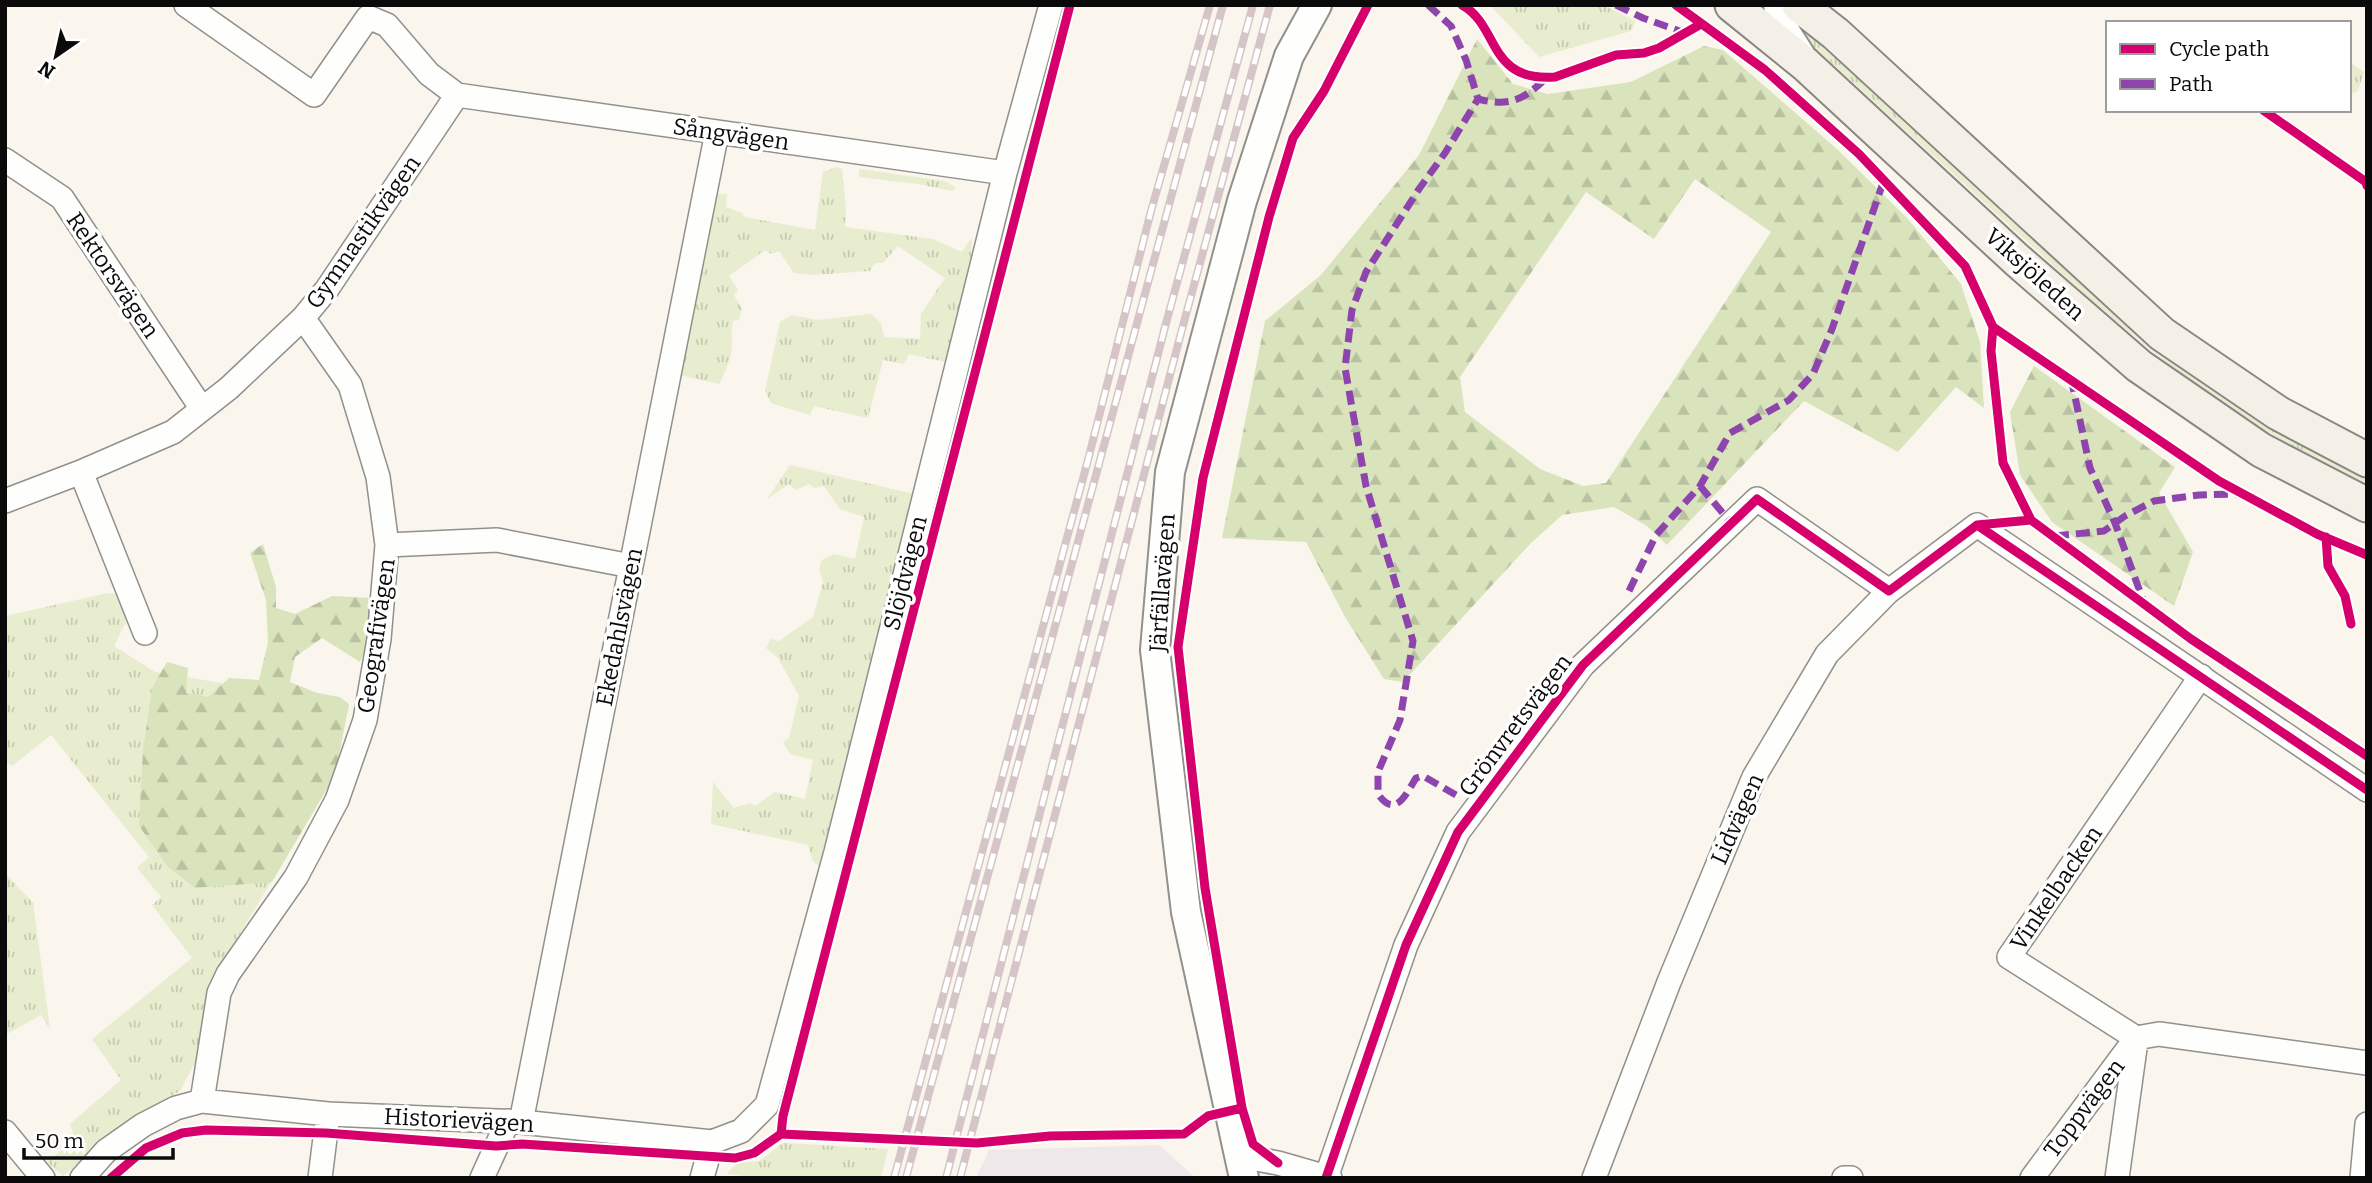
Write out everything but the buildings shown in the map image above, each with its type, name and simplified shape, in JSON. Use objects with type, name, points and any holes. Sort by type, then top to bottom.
[{"type":"main road","name":"Viksjöleden","points":[[1732,5],[1805,64],[2017,260],[2139,366],[2261,450],[2367,505]]},
{"type":"main road","name":"Viksjöleden","points":[[1791,6],[1833,19],[2162,334],[2278,412],[2367,460]]},
{"type":"street","points":[[186,5],[314,95],[368,17],[387,25],[429,74],[457,95]]},
{"type":"street","name":"Slöjdvägen","points":[[741,1130],[767,1105],[839,838],[1005,173],[1051,5]]},
{"type":"street","name":"Järfällavägen","points":[[1242,1167],[1186,912],[1156,650],[1170,471],[1242,201],[1289,56],[1317,5]]},
{"type":"street","points":[[1750,5],[1791,6],[1785,31],[1805,64]]},
{"type":"street","name":"Sångvägen","points":[[457,95],[1005,173]]},
{"type":"street","name":"Gymnastikvägen","points":[[5,501],[173,432],[229,388],[303,318],[327,289],[457,95]]},
{"type":"street","name":"Ekedahlsvägen","points":[[482,1178],[514,1122],[631,566],[717,132]]},
{"type":"street","name":"Rektorsvägen","points":[[5,160],[62,198],[202,410]]},
{"type":"street","name":"Geografivägen","points":[[202,1101],[219,993],[228,974],[296,877],[337,800],[365,720],[379,639],[387,545],[378,477],[350,385],[303,318]]},
{"type":"street","points":[[81,472],[145,633]]},
{"type":"street","name":"Grönvretsvägen","points":[[1327,1177],[1406,945],[1458,832],[1583,666],[1758,499],[1889,591]]},
{"type":"street","name":"Lidvägen","points":[[1594,1178],[1669,982],[1754,777],[1827,654],[1889,591],[1977,525],[2200,676]]},
{"type":"street","points":[[387,545],[497,540],[631,566]]},
{"type":"street","points":[[2200,676],[2367,790]]},
{"type":"street","name":"Vinkelbacken","points":[[2136,1038],[2009,957],[2200,676]]},
{"type":"street","points":[[2117,1178],[2136,1038],[2159,1034],[2367,1063]]},
{"type":"street","name":"Toppvägen","points":[[2032,1178],[2136,1038]]},
{"type":"street","name":"Historievägen","points":[[82,1178],[106,1151],[143,1125],[176,1108],[202,1101],[328,1114],[514,1122],[712,1142],[741,1130]]},
{"type":"street","points":[[320,1178],[328,1114]]},
{"type":"street","points":[[2362,1178],[2367,1124]]},
{"type":"street","points":[[5,1132],[43,1178]]},
{"type":"street","points":[[702,1178],[712,1142]]},
{"type":"street","points":[[1242,1167],[1278,1163],[1327,1177]]},
{"type":"street","points":[[1844,1178],[1851,1178]]},
{"type":"shaded area","points":[[1159,1145],[1196,1178],[976,1178],[989,1150]]},
{"type":"green space","points":[[1490,5],[1603,5],[1636,21],[1631,31],[1539,57]]},
{"type":"green space","points":[[1798,22],[2030,227],[2367,469],[2367,492],[2214,399],[2151,350],[2092,301],[1811,44]]},
{"type":"green space","points":[[1477,39],[1513,84],[1548,94],[1631,82],[1704,46],[1723,50],[1838,150],[1908,219],[1961,284],[1980,342],[1984,408],[1956,387],[1898,452],[1804,401],[1667,545],[1647,526],[1614,507],[1562,515],[1530,544],[1403,682],[1384,679],[1345,617],[1306,542],[1222,538],[1265,321],[1321,275],[1419,155]],"holes":[[[1695,179],[1771,232],[1606,483],[1583,486],[1540,469],[1465,412],[1460,377],[1586,192],[1654,239]]]},
{"type":"green space","points":[[2351,63],[2364,72],[2358,91],[2351,94]]},
{"type":"green space","points":[[837,167],[842,169],[845,227],[933,239],[962,252],[972,237],[970,272],[945,362],[909,354],[904,364],[883,360],[868,418],[814,406],[810,415],[771,403],[765,391],[780,322],[792,315],[818,320],[871,314],[881,323],[884,337],[920,339],[921,314],[945,278],[898,246],[883,263],[875,263],[870,271],[812,275],[794,273],[779,251],[771,254],[765,250],[729,276],[738,290],[734,295],[742,309],[739,320],[733,321],[731,355],[719,384],[680,375],[716,196],[727,194],[726,207],[742,213],[744,217],[815,230],[823,172]]},
{"type":"green space","points":[[859,169],[945,181],[956,188],[953,191],[859,177]]},
{"type":"green space","points":[[2034,366],[2175,467],[2159,493],[2193,552],[2174,606],[2052,522],[2020,475],[2010,412]]},
{"type":"green space","points":[[790,465],[914,494],[819,866],[813,861],[808,845],[711,824],[713,782],[734,808],[750,803],[755,806],[775,792],[805,799],[813,760],[790,754],[783,742],[789,738],[799,696],[778,658],[766,648],[771,639],[779,641],[813,617],[823,582],[819,569],[822,560],[834,554],[855,559],[864,517],[840,509],[824,486],[814,488],[809,484],[796,490],[789,484],[767,499]]},
{"type":"green space","points":[[263,544],[276,587],[276,608],[295,614],[332,596],[372,598],[373,633],[360,662],[322,638],[295,657],[290,682],[317,693],[340,697],[349,704],[335,775],[272,882],[195,888],[168,867],[139,826],[143,750],[152,688],[167,662],[188,668],[186,693],[208,697],[229,678],[259,680],[268,642],[266,600],[250,553]]},
{"type":"green space","points":[[108,593],[120,594],[129,616],[114,646],[155,672],[349,704],[335,775],[214,977],[197,1059],[180,1091],[136,1116],[63,1176],[47,1162],[75,1139],[70,1124],[121,1080],[92,1039],[192,958],[152,905],[161,897],[137,868],[149,857],[51,735],[12,766],[5,760],[5,616]]},
{"type":"green space","points":[[5,873],[33,903],[50,1029],[41,1015],[5,1035]]},
{"type":"green space","points":[[783,1143],[888,1149],[881,1178],[758,1178],[727,1174],[737,1163],[759,1161]]},
{"type":"railway","points":[[894,1178],[1088,460],[1151,211],[1210,5]]},
{"type":"railway","points":[[906,1178],[1223,5]]},
{"type":"railway","points":[[946,1178],[1165,327],[1253,5]]},
{"type":"railway","points":[[960,1178],[1181,333],[1270,5]]},
{"type":"marked path","points":[[1428,5],[1451,26],[1466,60],[1478,99],[1499,102],[1515,100],[1530,92],[1546,78]]},
{"type":"marked path","points":[[1616,5],[1685,33]]},
{"type":"marked path","points":[[1456,795],[1423,776],[1416,778],[1405,796],[1396,804],[1384,801],[1378,794],[1378,772],[1400,720],[1413,641],[1366,486],[1345,368],[1352,310],[1366,272],[1478,99]]},
{"type":"marked path","points":[[1629,591],[1656,535],[1700,486],[1730,433],[1789,400],[1813,374],[1832,329],[1884,180]]},
{"type":"marked path","points":[[2071,378],[2090,468],[2115,523],[2143,600]]},
{"type":"marked path","points":[[1700,486],[1732,524]]},
{"type":"marked path","points":[[2055,536],[2104,531],[2154,501],[2199,495],[2238,494]]},
{"type":"cycle path","points":[[781,1134],[783,1116],[1070,5]]},
{"type":"cycle path","points":[[1278,1163],[1253,1144],[1242,1108],[1205,888],[1178,647],[1203,478],[1269,217],[1293,138],[1324,91],[1368,5]]},
{"type":"cycle path","points":[[1462,5],[1474,14],[1506,62],[1517,71],[1533,76],[1555,77],[1616,55],[1644,53],[1659,48],[1701,24]]},
{"type":"cycle path","points":[[1676,5],[1765,70],[1859,154],[1965,266],[1993,327],[1991,351],[2003,463],[2031,520]]},
{"type":"cycle path","points":[[2266,112],[2366,182],[2367,186]]},
{"type":"cycle path","points":[[1993,327],[2219,481],[2317,534],[2367,555]]},
{"type":"cycle path","points":[[1326,1178],[1406,945],[1458,832],[1583,665],[1757,499],[1889,591],[1977,525]]},
{"type":"cycle path","points":[[1977,525],[2031,520],[2191,639],[2367,756]]},
{"type":"cycle path","points":[[1977,525],[2367,790]]},
{"type":"cycle path","points":[[2326,537],[2328,566],[2345,596],[2351,624]]},
{"type":"cycle path","points":[[111,1178],[146,1148],[182,1133],[206,1130],[326,1133],[496,1146],[522,1144],[735,1158],[754,1153],[781,1134],[977,1143],[1050,1136],[1184,1134],[1208,1116],[1242,1108]]}]
